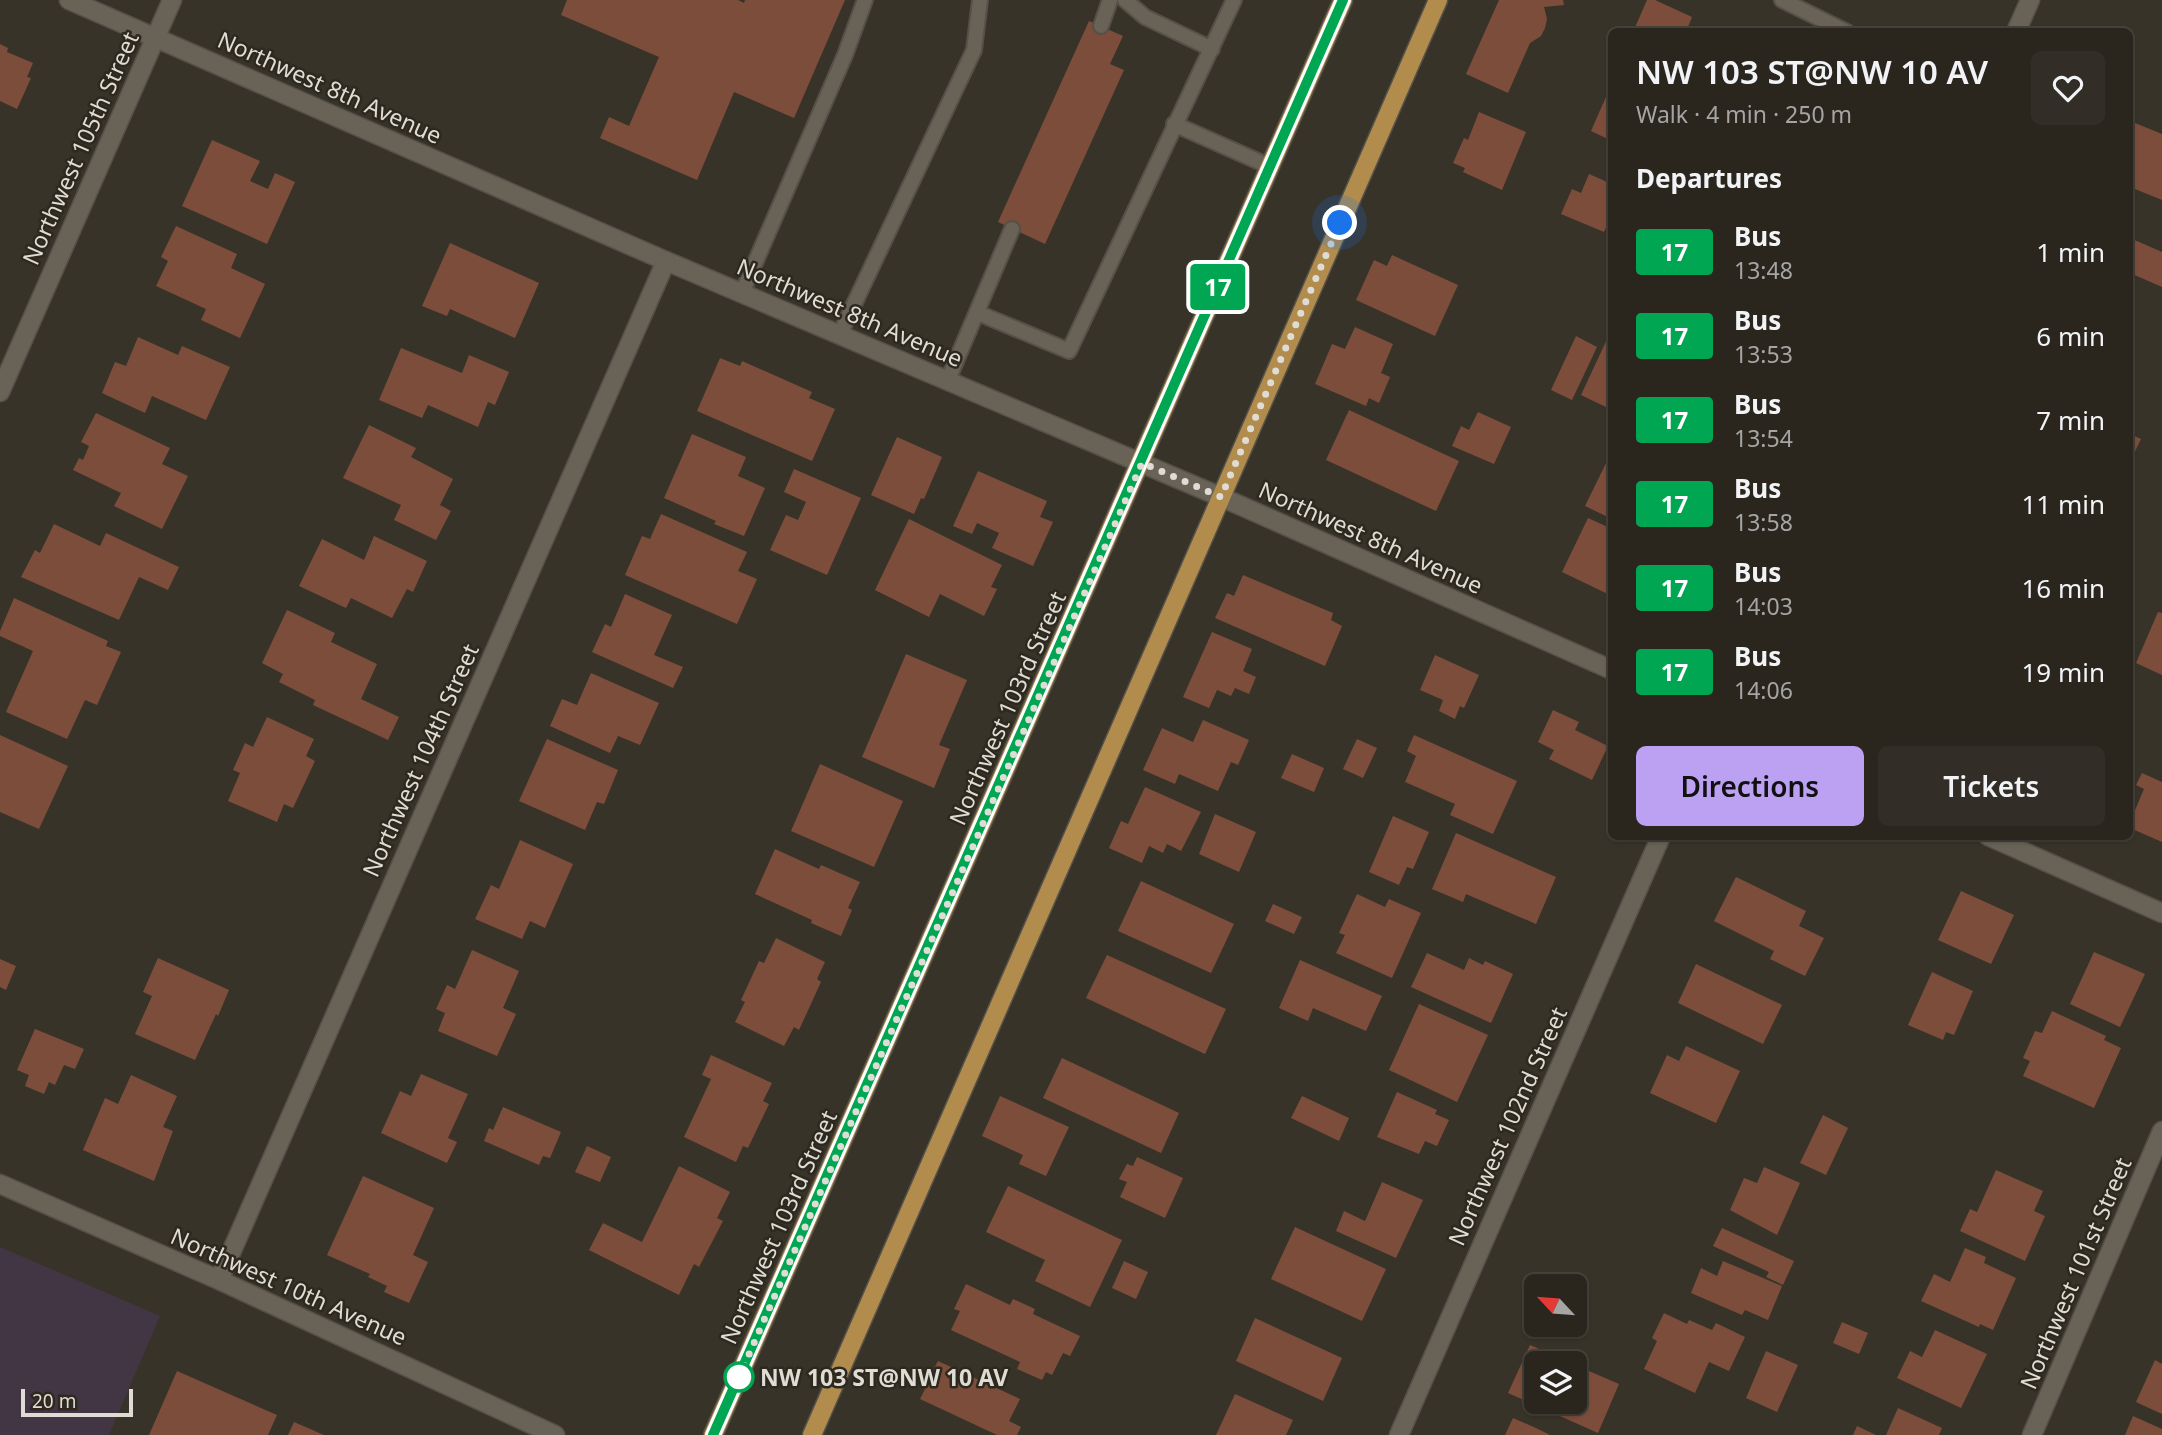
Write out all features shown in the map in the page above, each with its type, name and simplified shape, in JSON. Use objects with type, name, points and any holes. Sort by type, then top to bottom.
[{"type":"main road","name":"Northwest 103rd Street","points":[[713,1435],[1343,0]]},
{"type":"main road","points":[[812,1435],[1438,0]]},
{"type":"street","name":"Northwest 8th Avenue","points":[[69,0],[666,261],[1221,497],[1608,668]]},
{"type":"street","name":"Northwest 105th Street","points":[[0,392],[172,0]]},
{"type":"street","points":[[2018,28],[2030,0]]},
{"type":"street","name":"Northwest 104th Street","points":[[219,1280],[666,261]]},
{"type":"street","name":"Northwest 102nd Street","points":[[1399,1435],[1659,840]]},
{"type":"street","points":[[1998,840],[2162,913]]},
{"type":"street","name":"Northwest 101st Street","points":[[2032,1435],[2162,1131]]},
{"type":"street","name":"Northwest 10th Avenue","points":[[0,1184],[219,1280],[555,1435]]},
{"type":"lane","points":[[742,293],[845,55],[865,0]]},
{"type":"lane","points":[[840,334],[974,50],[980,0]]},
{"type":"lane","points":[[1101,26],[1110,0]]},
{"type":"lane","points":[[1125,0],[1145,17],[1212,49]]},
{"type":"lane","points":[[978,313],[1069,351],[1234,0]]},
{"type":"lane","points":[[1782,0],[1839,28]]},
{"type":"lane","points":[[1174,124],[1271,167]]},
{"type":"lane","points":[[948,380],[1012,229]]},
{"type":"shaded area","points":[[0,1247],[160,1316],[109,1435],[0,1435]]},
{"type":"building","points":[[567,0],[738,0],[744,3],[745,0],[845,0],[794,118],[734,92],[697,180],[600,138],[609,117],[629,126],[659,57],[561,15]]},
{"type":"building","points":[[1499,0],[1563,0],[1564,5],[1544,7],[1547,19],[1545,28],[1541,36],[1530,43],[1508,93],[1466,74]]},
{"type":"building","points":[[1647,0],[1655,0],[1692,17],[1688,28],[1635,28]]},
{"type":"building","points":[[1089,21],[1123,36],[1110,64],[1124,70],[1045,244],[998,222]]},
{"type":"building","points":[[0,44],[8,48],[7,52],[33,63],[27,77],[31,78],[17,109],[0,101]]},
{"type":"building","points":[[1608,92],[1608,139],[1591,131]]},
{"type":"building","points":[[1479,112],[1526,132],[1502,190],[1463,172],[1465,168],[1453,163],[1464,138],[1468,140]]},
{"type":"building","points":[[2133,122],[2162,134],[2162,200],[2133,188]]},
{"type":"building","points":[[212,140],[260,161],[250,181],[268,189],[275,173],[295,182],[267,244],[182,206]]},
{"type":"building","points":[[1589,174],[1608,182],[1608,223],[1604,232],[1561,214],[1572,189],[1581,193]]},
{"type":"building","points":[[176,226],[237,254],[231,268],[265,284],[240,338],[201,320],[206,309],[156,286],[168,261],[161,257]]},
{"type":"building","points":[[2133,239],[2162,252],[2162,287],[2133,274]]},
{"type":"building","points":[[450,243],[539,283],[515,338],[450,309],[447,316],[422,306]]},
{"type":"building","points":[[1392,255],[1458,285],[1435,336],[1356,300],[1374,260],[1387,266]]},
{"type":"building","points":[[1355,327],[1393,344],[1381,373],[1390,377],[1379,403],[1369,398],[1366,406],[1315,384],[1332,344],[1345,349]]},
{"type":"building","points":[[1576,336],[1597,347],[1572,400],[1551,390]]},
{"type":"building","points":[[138,337],[178,355],[182,346],[230,367],[206,420],[152,396],[145,413],[102,393],[115,362],[126,366]]},
{"type":"building","points":[[1608,337],[1608,408],[1581,395]]},
{"type":"building","points":[[401,348],[462,373],[469,355],[509,372],[495,405],[488,402],[478,427],[428,405],[422,418],[379,400]]},
{"type":"building","points":[[720,358],[740,366],[742,361],[812,392],[809,398],[835,409],[812,461],[697,411]]},
{"type":"building","points":[[1349,410],[1459,461],[1436,511],[1326,460]]},
{"type":"building","points":[[1478,412],[1511,427],[1494,464],[1452,446],[1461,426],[1469,430]]},
{"type":"building","points":[[96,413],[170,448],[162,464],[188,476],[162,529],[114,506],[121,493],[73,470],[79,458],[83,460],[89,446],[81,442]]},
{"type":"building","points":[[369,425],[416,448],[411,457],[453,479],[440,505],[451,511],[436,540],[394,520],[401,505],[343,478]]},
{"type":"building","points":[[692,434],[746,457],[738,476],[765,488],[744,536],[664,498]]},
{"type":"building","points":[[2133,435],[2141,439],[2133,456]]},
{"type":"building","points":[[897,437],[942,457],[924,499],[921,498],[914,514],[871,495]]},
{"type":"building","points":[[1608,459],[1608,517],[1585,506]]},
{"type":"building","points":[[794,469],[861,498],[827,575],[770,550],[786,515],[798,520],[806,502],[784,492]]},
{"type":"building","points":[[978,471],[1047,501],[1040,517],[1053,522],[1033,566],[992,548],[999,533],[977,523],[972,534],[953,526]]},
{"type":"building","points":[[661,514],[747,552],[738,571],[757,579],[737,624],[625,575],[642,536],[650,539]]},
{"type":"building","points":[[1588,518],[1608,527],[1608,594],[1562,572]]},
{"type":"building","points":[[909,519],[1002,565],[991,587],[997,589],[984,616],[940,594],[929,617],[875,590]]},
{"type":"building","points":[[54,524],[100,546],[106,533],[179,567],[168,590],[139,577],[119,620],[21,577],[35,550],[40,553]]},
{"type":"building","points":[[374,536],[427,561],[413,592],[407,589],[392,618],[351,598],[346,608],[299,586],[322,539],[364,560]]},
{"type":"building","points":[[1243,575],[1333,613],[1331,620],[1342,626],[1325,666],[1215,618],[1227,593],[1234,596]]},
{"type":"building","points":[[625,594],[672,615],[654,655],[683,667],[673,688],[592,652],[605,624],[611,627]]},
{"type":"building","points":[[14,598],[108,641],[106,646],[121,652],[97,705],[85,700],[67,739],[6,712],[33,651],[0,636]]},
{"type":"building","points":[[287,610],[335,633],[331,642],[377,664],[361,699],[399,717],[388,740],[313,705],[315,700],[279,682],[283,674],[262,663]]},
{"type":"building","points":[[2158,612],[2162,613],[2162,675],[2136,663]]},
{"type":"building","points":[[1212,632],[1252,649],[1243,671],[1256,677],[1249,694],[1235,688],[1231,696],[1217,690],[1209,708],[1183,697]]},
{"type":"building","points":[[906,654],[967,680],[939,745],[950,749],[934,788],[862,757]]},
{"type":"building","points":[[1435,655],[1479,675],[1464,708],[1460,706],[1455,719],[1439,711],[1443,700],[1420,690]]},
{"type":"building","points":[[591,673],[659,703],[640,745],[618,736],[610,753],[550,726],[562,699],[577,705]]},
{"type":"building","points":[[1553,710],[1579,722],[1575,730],[1608,746],[1592,780],[1549,759],[1554,750],[1538,742]]},
{"type":"building","points":[[267,717],[314,739],[306,756],[315,761],[293,808],[284,804],[277,822],[228,801],[240,773],[233,770],[245,743],[253,747]]},
{"type":"building","points":[[1203,720],[1249,740],[1238,765],[1231,762],[1218,791],[1179,774],[1175,784],[1143,770],[1162,728],[1193,742]]},
{"type":"building","points":[[0,735],[68,766],[39,829],[0,812]]},
{"type":"building","points":[[1414,735],[1517,781],[1493,834],[1450,815],[1455,804],[1405,782],[1416,756],[1407,751]]},
{"type":"building","points":[[547,739],[618,770],[604,804],[597,802],[585,830],[519,801]]},
{"type":"building","points":[[1357,739],[1377,748],[1363,778],[1343,769]]},
{"type":"building","points":[[1292,754],[1324,768],[1314,792],[1281,778]]},
{"type":"building","points":[[820,764],[903,801],[874,867],[791,831]]},
{"type":"building","points":[[2142,773],[2162,782],[2162,842],[2133,829],[2133,815],[2144,789],[2136,785]]},
{"type":"building","points":[[1145,787],[1201,812],[1181,851],[1167,844],[1163,853],[1149,846],[1142,863],[1109,848],[1121,821],[1128,824]]},
{"type":"building","points":[[1215,814],[1256,832],[1239,872],[1199,854]]},
{"type":"building","points":[[1393,816],[1429,832],[1413,869],[1407,867],[1399,885],[1369,872]]},
{"type":"building","points":[[1456,833],[1556,877],[1536,924],[1466,894],[1463,902],[1432,889]]},
{"type":"building","points":[[520,840],[573,864],[545,928],[530,921],[522,939],[475,919],[491,885],[499,889]]},
{"type":"building","points":[[775,849],[819,869],[821,865],[860,882],[848,908],[852,910],[841,936],[755,894]]},
{"type":"building","points":[[1736,877],[1806,911],[1799,926],[1824,938],[1805,976],[1770,959],[1774,951],[1714,921]]},
{"type":"building","points":[[1141,881],[1234,924],[1211,973],[1118,931]]},
{"type":"building","points":[[1961,891],[2014,915],[1991,964],[1938,940]]},
{"type":"building","points":[[1357,894],[1385,907],[1389,899],[1421,913],[1392,978],[1336,953],[1345,935],[1339,933]]},
{"type":"building","points":[[1273,904],[1302,917],[1294,934],[1265,921]]},
{"type":"building","points":[[776,938],[825,962],[817,979],[821,982],[799,1030],[794,1027],[784,1046],[735,1022],[745,1002],[741,1000],[759,961],[764,963]]},
{"type":"building","points":[[472,950],[519,971],[503,1008],[516,1014],[497,1056],[438,1031],[445,1013],[436,1009],[447,985],[455,989]]},
{"type":"building","points":[[2094,952],[2145,974],[2120,1027],[2070,1004]]},
{"type":"building","points":[[1427,953],[1464,970],[1469,958],[1483,965],[1485,961],[1513,974],[1491,1023],[1411,987]]},
{"type":"building","points":[[1107,955],[1226,1009],[1205,1054],[1086,998]]},
{"type":"building","points":[[158,958],[229,990],[195,1060],[135,1034],[152,996],[143,992]]},
{"type":"building","points":[[0,959],[16,966],[6,990],[0,987]]},
{"type":"building","points":[[1300,960],[1382,996],[1366,1031],[1313,1008],[1308,1021],[1279,1008]]},
{"type":"building","points":[[1696,964],[1782,1005],[1763,1044],[1678,1003]]},
{"type":"building","points":[[1932,972],[1973,991],[1954,1035],[1946,1032],[1943,1040],[1908,1025]]},
{"type":"building","points":[[1419,1004],[1488,1035],[1457,1102],[1389,1070]]},
{"type":"building","points":[[2052,1011],[2106,1036],[2104,1040],[2121,1048],[2094,1108],[2023,1076],[2030,1061],[2023,1058],[2035,1031],[2042,1033]]},
{"type":"building","points":[[35,1029],[84,1049],[75,1069],[64,1065],[55,1085],[49,1082],[44,1094],[25,1086],[29,1075],[17,1070]]},
{"type":"building","points":[[1686,1046],[1740,1071],[1716,1123],[1650,1093],[1667,1055],[1679,1061]]},
{"type":"building","points":[[711,1055],[772,1083],[763,1101],[769,1104],[748,1148],[743,1146],[736,1162],[684,1137],[711,1079],[702,1075]]},
{"type":"building","points":[[1062,1058],[1179,1113],[1161,1153],[1043,1098]]},
{"type":"building","points":[[421,1074],[468,1094],[448,1138],[457,1142],[447,1163],[381,1133],[400,1091],[411,1096]]},
{"type":"building","points":[[131,1075],[177,1096],[163,1127],[173,1131],[154,1181],[83,1150],[105,1098],[118,1104]]},
{"type":"building","points":[[1397,1092],[1437,1110],[1435,1114],[1449,1120],[1437,1146],[1425,1141],[1419,1154],[1377,1137]]},
{"type":"building","points":[[1000,1096],[1069,1127],[1046,1176],[1019,1164],[1023,1155],[982,1136]]},
{"type":"building","points":[[1302,1096],[1349,1118],[1339,1141],[1291,1118]]},
{"type":"building","points":[[503,1107],[561,1132],[550,1158],[543,1156],[539,1165],[484,1141],[489,1128],[493,1130]]},
{"type":"building","points":[[1823,1115],[1848,1128],[1826,1175],[1800,1163]]},
{"type":"building","points":[[587,1146],[611,1157],[600,1182],[575,1172]]},
{"type":"building","points":[[1137,1157],[1183,1178],[1165,1218],[1120,1197],[1127,1182],[1119,1179],[1127,1164],[1133,1166]]},
{"type":"building","points":[[679,1166],[730,1192],[717,1218],[723,1221],[699,1267],[694,1264],[679,1295],[589,1250],[603,1223],[642,1242]]},
{"type":"building","points":[[1764,1167],[1800,1183],[1777,1235],[1730,1210],[1744,1178],[1757,1183]]},
{"type":"building","points":[[1996,1170],[2043,1191],[2034,1211],[2045,1216],[2025,1261],[1960,1231],[1970,1209],[1977,1212]]},
{"type":"building","points":[[363,1176],[434,1208],[413,1255],[428,1262],[409,1303],[384,1292],[387,1286],[368,1277],[370,1274],[327,1255]]},
{"type":"building","points":[[1382,1182],[1423,1200],[1396,1258],[1336,1231],[1344,1211],[1365,1221]]},
{"type":"building","points":[[1008,1186],[1122,1240],[1090,1307],[1035,1281],[1045,1260],[986,1232]]},
{"type":"building","points":[[1295,1227],[1386,1269],[1362,1321],[1271,1279]]},
{"type":"building","points":[[1722,1228],[1794,1261],[1783,1285],[1766,1277],[1769,1272],[1713,1246]]},
{"type":"building","points":[[1965,1248],[1986,1257],[1984,1263],[2016,1278],[1993,1330],[1980,1324],[1979,1327],[1921,1301],[1934,1274],[1950,1282]]},
{"type":"building","points":[[1124,1261],[1148,1272],[1136,1299],[1112,1288]]},
{"type":"building","points":[[1723,1261],[1782,1286],[1768,1320],[1745,1310],[1742,1315],[1691,1293],[1701,1268],[1717,1276]]},
{"type":"building","points":[[966,1284],[1010,1305],[1013,1299],[1035,1309],[1033,1314],[1080,1336],[1070,1356],[1063,1353],[1052,1375],[1046,1372],[1042,1380],[1017,1369],[1020,1362],[951,1330],[960,1311],[954,1309]]},
{"type":"building","points":[[1664,1313],[1687,1324],[1689,1320],[1712,1330],[1716,1323],[1745,1337],[1729,1371],[1709,1362],[1695,1393],[1644,1369],[1657,1341],[1652,1338]]},
{"type":"building","points":[[1255,1318],[1342,1358],[1323,1401],[1236,1361]]},
{"type":"building","points":[[1842,1322],[1868,1333],[1859,1354],[1833,1343]]},
{"type":"building","points":[[1935,1330],[1987,1354],[1961,1408],[1897,1378],[1910,1351],[1922,1357]]},
{"type":"building","points":[[1530,1345],[1544,1351],[1527,1351]]},
{"type":"building","points":[[1766,1351],[1798,1365],[1777,1412],[1746,1398]]},
{"type":"building","points":[[1524,1358],[1524,1400],[1508,1393]]},
{"type":"building","points":[[2155,1360],[2162,1364],[2162,1414],[2136,1402]]},
{"type":"building","points":[[938,1361],[1020,1399],[1009,1421],[1021,1427],[1017,1435],[997,1435],[920,1399],[926,1387],[920,1385],[926,1371],[931,1374]]},
{"type":"building","points":[[1587,1370],[1619,1384],[1598,1433],[1555,1414],[1587,1414]]},
{"type":"building","points":[[177,1371],[277,1415],[268,1435],[149,1435]]},
{"type":"building","points":[[1235,1394],[1293,1420],[1286,1435],[1216,1435]]},
{"type":"building","points":[[1898,1408],[1942,1428],[1939,1435],[1886,1435]]},
{"type":"building","points":[[2133,1416],[2162,1429],[2162,1435],[2125,1435]]},
{"type":"building","points":[[1513,1418],[1536,1428],[1550,1435],[1505,1435]]},
{"type":"building","points":[[294,1422],[324,1435],[288,1435]]},
{"type":"building","points":[[1857,1426],[1876,1435],[1853,1435]]},
{"type":"bus line","name":"17","points":[[713,1435],[1343,0]]},
{"type":"place","name":"NW 103 ST@NW 10 AV","points":[[739,1377]]},
{"type":"route","points":[[739,1377],[1142,463],[1221,497],[1340,223]]}]
